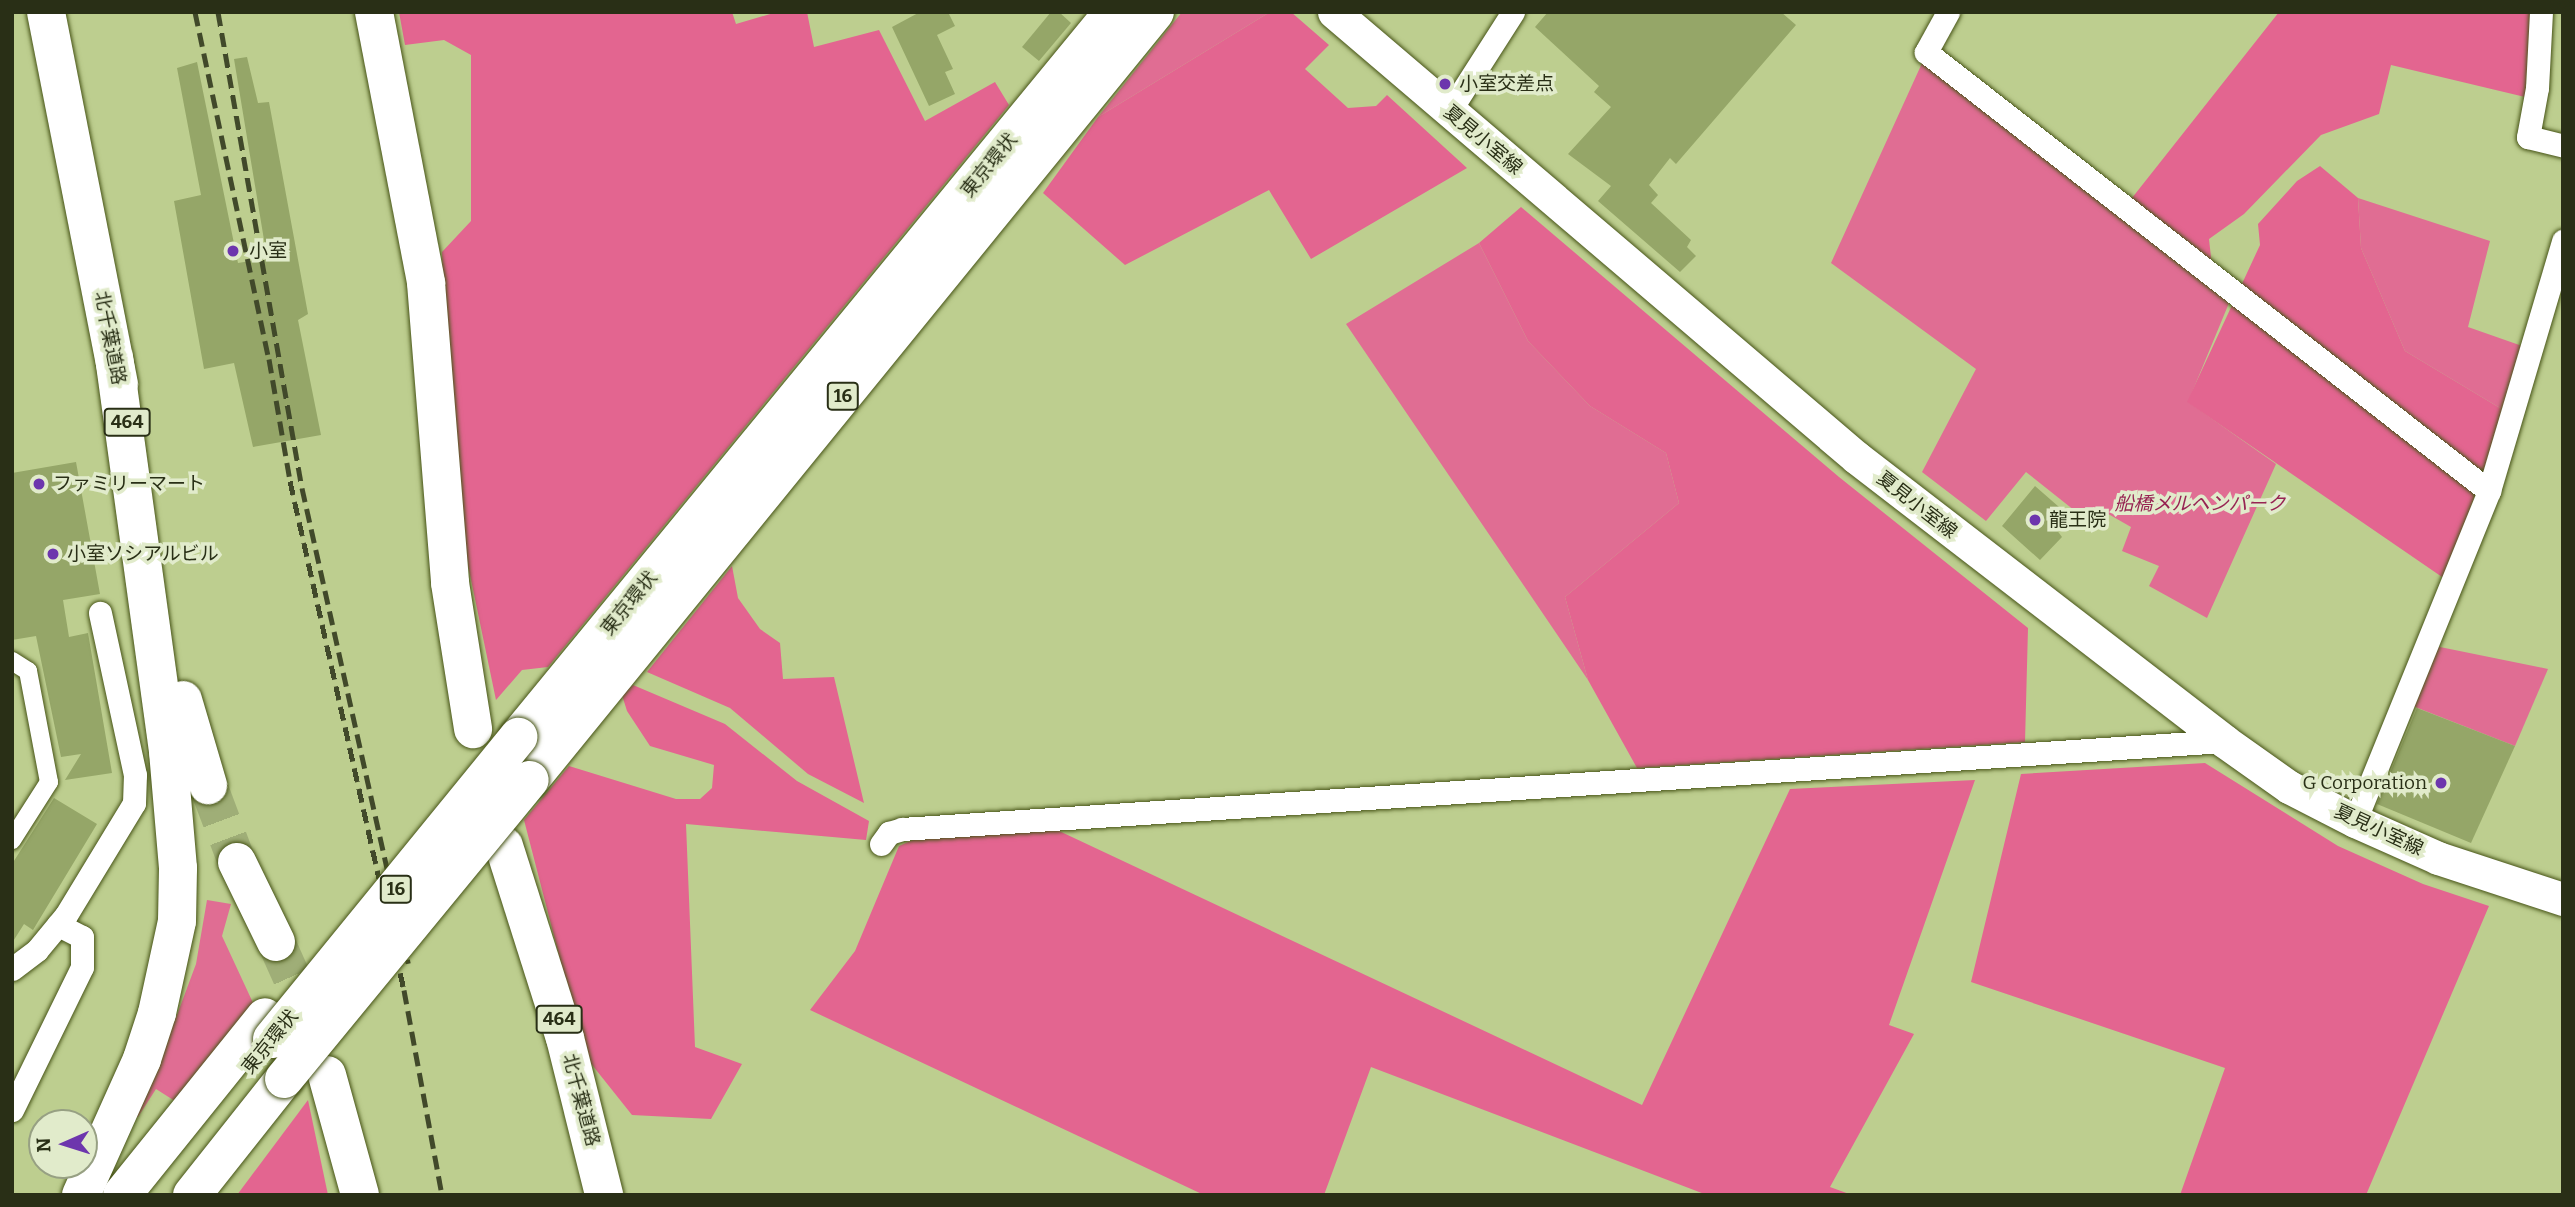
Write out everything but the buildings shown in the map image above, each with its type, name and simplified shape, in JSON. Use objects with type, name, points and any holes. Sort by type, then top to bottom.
[{"type":"highway","name":"北千葉道路","points":[[46,12],[173,662],[208,785]]},
{"type":"highway","points":[[374,12],[426,283],[450,583],[473,729]]},
{"type":"highway","name":"東京環状","points":[[146,1195],[269,1028],[516,732],[596,643],[1113,12]]},
{"type":"highway","name":"東京環状","points":[[192,1195],[257,1111],[1155,12]]},
{"type":"highway","points":[[81,1195],[146,1048],[177,922],[178,868],[169,751],[114,358]]},
{"type":"highway","name":"北千葉道路","points":[[504,846],[565,1038],[604,1195]]},
{"type":"highway","points":[[237,862],[276,942]]},
{"type":"highway","points":[[122,1195],[269,1028]]},
{"type":"highway","points":[[341,1195],[327,1076],[360,1195]]},
{"type":"highway","points":[[212,1195],[237,1164],[257,1111]]},
{"type":"main road","name":"夏見小室線","points":[[1334,12],[1857,458],[2224,741],[2289,787],[2356,821],[2438,858],[2563,899]]},
{"type":"street","points":[[1450,112],[1513,12]]},
{"type":"street","points":[[1948,12],[1926,52],[2489,491]]},
{"type":"street","points":[[2541,12],[2537,88],[2528,137],[2563,146]]},
{"type":"street","points":[[2356,821],[2489,491],[2563,241]]},
{"type":"street","points":[[12,969],[58,925],[118,833],[136,793],[100,613]]},
{"type":"street","points":[[12,661],[28,671],[48,782],[12,840]]},
{"type":"street","points":[[881,844],[889,833],[902,828],[2224,741]]},
{"type":"street","points":[[12,1110],[82,967],[82,937],[58,925]]},
{"type":"green space","points":[[1182,12],[1270,12],[1098,117]]},
{"type":"green space","name":"船橋メルヘンパーク","points":[[1923,61],[2229,303],[2188,402],[2276,464],[2207,618],[2149,586],[2159,566],[2122,551],[2131,527],[2103,511],[2094,526],[2026,472],[1986,521],[1922,472],[1976,369],[1831,263]]},
{"type":"green space","points":[[2358,198],[2490,241],[2468,327],[2525,347],[2505,411],[2405,351],[2361,248]]},
{"type":"green space","points":[[1479,243],[1528,341],[1590,406],[1666,453],[1679,503],[1565,597],[1588,680],[1346,324]]},
{"type":"green space","points":[[2435,646],[2548,669],[2515,746],[2410,705]]},
{"type":"green space","points":[[207,900],[231,904],[222,936],[254,1005],[178,1103],[156,1089],[138,1117],[131,1114],[177,1015],[196,964]]},
{"type":"shaded area","points":[[399,12],[732,12],[736,24],[777,12],[807,12],[814,47],[879,30],[925,121],[995,82],[1009,105],[548,667],[522,670],[496,700],[449,474],[442,252],[471,221],[471,55],[444,40],[405,45]]},
{"type":"shaded area","points":[[1270,12],[1291,12],[1329,45],[1305,69],[1348,108],[1376,106],[1387,95],[1467,168],[1311,259],[1269,190],[1125,265],[1043,193],[1098,117]]},
{"type":"shaded area","points":[[2279,12],[2531,12],[2525,97],[2391,65],[2379,114],[2321,135],[2244,214],[2209,239],[2213,275],[2128,203]]},
{"type":"shaded area","points":[[2320,166],[2358,198],[2361,248],[2405,351],[2505,411],[2445,579],[2187,402],[2260,245],[2258,224],[2297,181]]},
{"type":"shaded area","points":[[1521,207],[1839,477],[2028,628],[2025,742],[1637,768],[1588,680],[1565,597],[1679,503],[1666,453],[1590,406],[1528,341],[1479,243]]},
{"type":"shaded area","points":[[732,566],[738,598],[760,629],[780,643],[783,679],[834,677],[864,803],[808,774],[730,708],[647,672]]},
{"type":"shaded area","points":[[633,685],[725,724],[797,781],[869,821],[866,840],[686,824],[695,1047],[742,1064],[711,1119],[632,1115],[585,1056],[524,820],[569,766],[676,799],[700,799],[712,788],[714,765],[650,746],[627,711],[622,695]]},
{"type":"shaded area","points":[[2205,763],[2338,846],[2423,884],[2489,906],[2366,1195],[2180,1195],[2225,1068],[1971,982],[2021,774]]},
{"type":"shaded area","points":[[1975,780],[1889,1025],[1914,1034],[1830,1187],[1852,1195],[1707,1195],[1371,1067],[1324,1195],[1204,1195],[810,1010],[855,951],[899,846],[922,836],[1057,830],[1642,1105],[1790,789]]},
{"type":"shaded area","points":[[308,1100],[328,1195],[237,1195]]},
{"type":"tunnel","points":[[208,785],[237,862]]},
{"type":"tunnel","points":[[276,942],[315,1029]]},
{"type":"railway","points":[[195,12],[269,359],[290,481],[404,990],[442,1195]]},
{"type":"railway","points":[[218,12],[302,488],[408,963]]},
{"type":"place","name":"小室交差点","points":[[1445,84]]},
{"type":"place","name":"小室","points":[[233,251]]},
{"type":"place","name":"ファミリーマート","points":[[39,484]]},
{"type":"place","name":"龍王院","points":[[2035,520]]},
{"type":"place","name":"小室ソシアルビル","points":[[53,554]]},
{"type":"place","name":"G Corporation","points":[[2441,783]]}]
